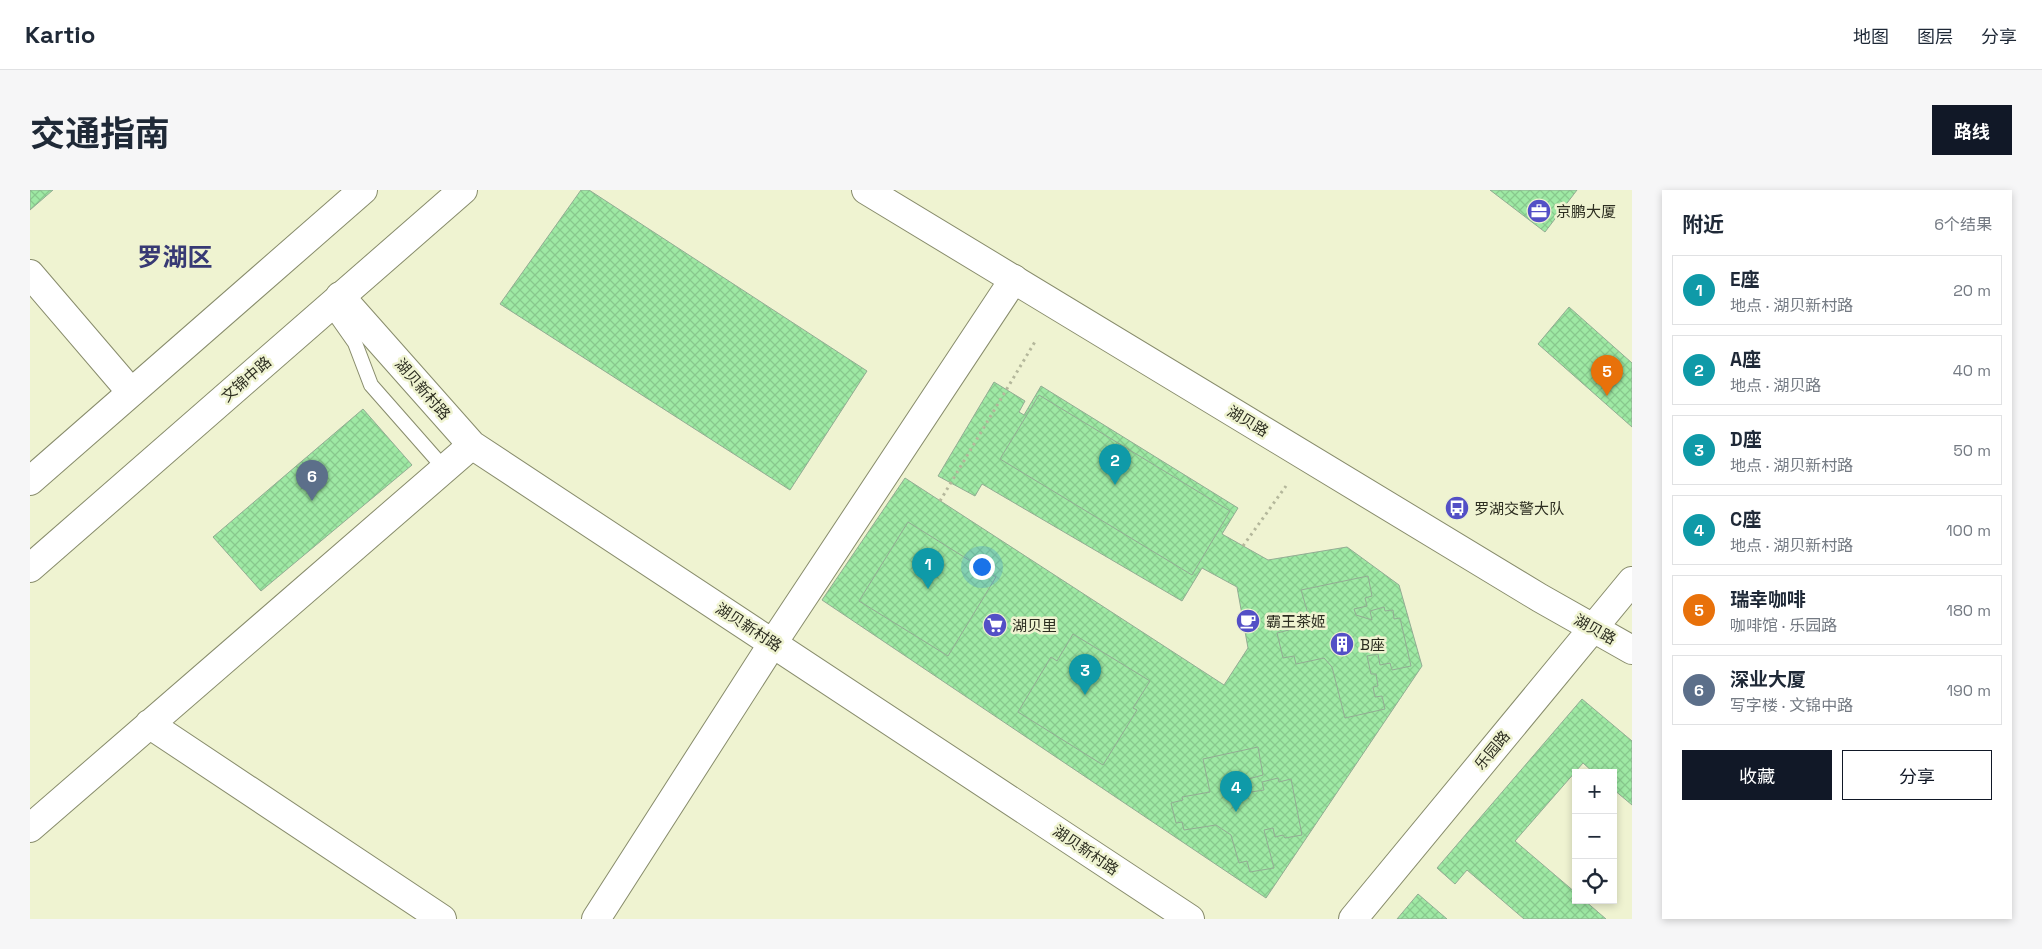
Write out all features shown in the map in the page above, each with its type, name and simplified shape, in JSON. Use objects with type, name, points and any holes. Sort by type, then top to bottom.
[{"type":"main road","points":[[30,481],[362,190]]},
{"type":"main road","name":"文锦中路","points":[[30,568],[463,190]]},
{"type":"main road","name":"湖贝路","points":[[866,190],[1632,650]]},
{"type":"main road","points":[[30,274],[131,392]]},
{"type":"main road","points":[[596,919],[774,643],[1014,279]]},
{"type":"main road","name":"湖贝新村路","points":[[334,301],[472,445],[1190,919]]},
{"type":"main road","points":[[30,828],[472,445]]},
{"type":"main road","name":"乐园路","points":[[1353,919],[1632,581]]},
{"type":"main road","points":[[149,724],[442,919]]},
{"type":"lane","points":[[334,301],[355,343],[371,385],[444,468]]},
{"type":"path","points":[[940,502],[1036,340]]},
{"type":"path","points":[[1243,546],[1286,486]]},
{"type":"building","points":[[30,190],[53,190],[30,210]]},
{"type":"building","points":[[581,190],[589,190],[867,371],[790,490],[500,304]]},
{"type":"building","name":"京鹏大厦","points":[[1490,190],[1577,190],[1545,232]]},
{"type":"building","points":[[1569,307],[1632,363],[1632,427],[1538,344]]},
{"type":"building","name":"湖贝里","points":[[994,382],[1025,401],[1019,412],[1024,415],[1041,386],[1238,508],[1222,534],[1268,560],[1347,547],[1399,585],[1422,666],[1266,898],[822,600],[905,478],[1224,685],[1248,648],[1237,587],[1202,568],[1182,601],[982,484],[975,496],[938,476]]},
{"type":"building","points":[[1039,395],[1230,511],[1192,575],[1000,459]]},
{"type":"building","points":[[363,409],[412,465],[261,591],[213,537]]},
{"type":"building","points":[[908,522],[996,577],[948,656],[859,601]]},
{"type":"building","name":"B座","points":[[1368,576],[1372,596],[1365,598],[1367,606],[1354,609],[1356,615],[1372,620],[1370,611],[1384,607],[1385,611],[1393,610],[1394,619],[1400,618],[1411,666],[1392,670],[1390,663],[1380,665],[1378,654],[1367,656],[1371,674],[1376,674],[1378,686],[1373,687],[1375,697],[1382,696],[1385,709],[1345,718],[1332,667],[1324,658],[1296,664],[1294,656],[1283,658],[1277,633],[1289,630],[1287,624],[1302,620],[1303,625],[1322,622],[1320,615],[1309,617],[1301,590]]},
{"type":"building","points":[[1073,634],[1150,681],[1133,708],[1137,710],[1103,765],[1018,712],[1051,657],[1057,661]]},
{"type":"building","points":[[1582,699],[1632,741],[1632,805],[1617,792],[1617,769],[1590,769],[1583,763],[1578,769],[1572,769],[1572,776],[1515,841],[1572,890],[1572,904],[1589,904],[1606,919],[1524,919],[1467,870],[1455,884],[1437,868]]},
{"type":"building","points":[[1258,747],[1263,775],[1248,779],[1251,792],[1264,790],[1262,782],[1278,778],[1279,782],[1291,779],[1302,835],[1285,838],[1283,835],[1275,837],[1273,828],[1264,830],[1274,868],[1250,872],[1247,861],[1239,863],[1231,835],[1216,825],[1184,830],[1182,822],[1176,823],[1171,803],[1183,800],[1182,797],[1210,792],[1203,759]]},
{"type":"building","points":[[1418,894],[1447,919],[1397,919]]},
{"type":"place","name":"京鹏大厦","points":[[1539,211]]},
{"type":"place","name":"瑞幸咖啡","points":[[1607,396]]},
{"type":"place","name":"A座","points":[[1115,485]]},
{"type":"place","name":"深业大厦","points":[[312,501]]},
{"type":"place","name":"罗湖交警大队","points":[[1457,508]]},
{"type":"place","name":"E座","points":[[928,589]]},
{"type":"place","name":"霸王茶姬","points":[[1248,621]]},
{"type":"place","name":"湖贝里","points":[[995,625]]},
{"type":"place","name":"B座","points":[[1342,644]]},
{"type":"place","name":"D座","points":[[1085,695]]},
{"type":"place","name":"C座","points":[[1236,812]]},
{"type":"district","name":"罗湖区","points":[[175,257]]}]
